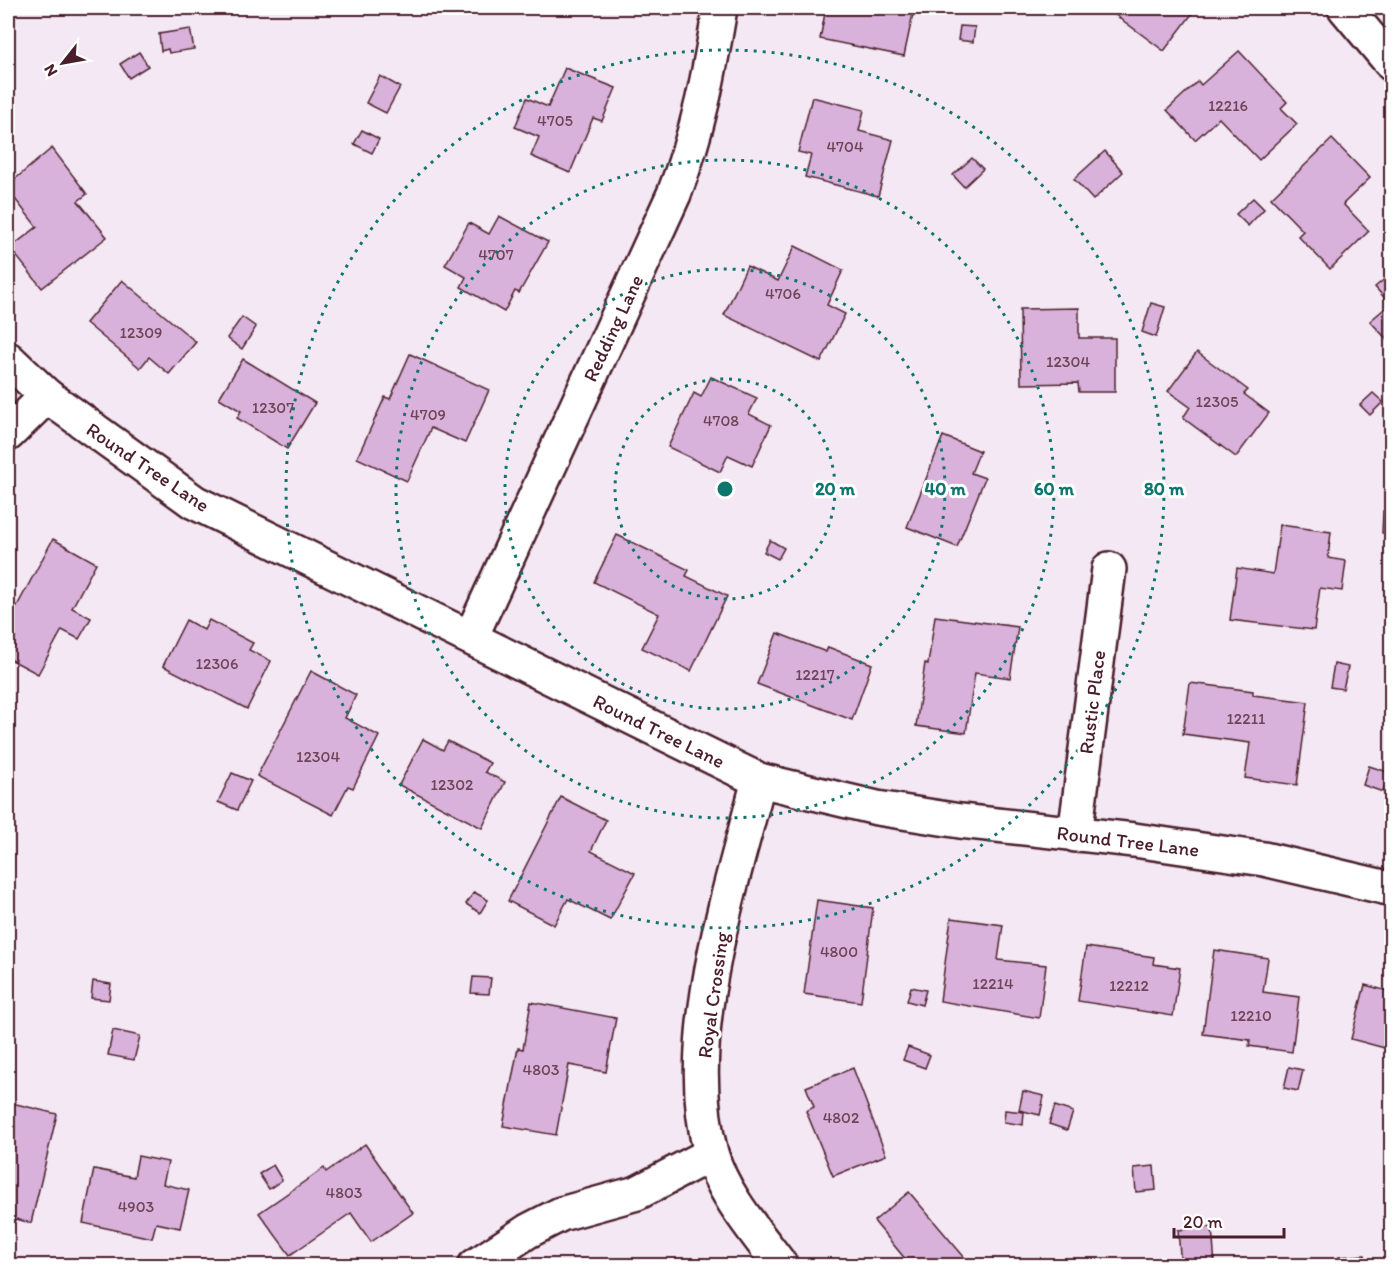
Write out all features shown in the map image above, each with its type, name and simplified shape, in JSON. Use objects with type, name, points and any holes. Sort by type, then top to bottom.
[{"type":"street","name":"Redding Lane","points":[[471,637],[675,194],[694,143],[708,82],[720,8]]},
{"type":"street","points":[[1345,8],[1392,64]]},
{"type":"street","name":"Round Tree Lane","points":[[8,359],[47,396],[194,502],[759,780],[877,808],[1075,835],[1134,840],[1264,860],[1392,890]]},
{"type":"street","points":[[8,434],[47,396]]},
{"type":"street","name":"Rustic Place","points":[[1075,835],[1109,569]]},
{"type":"street","name":"Royal Crossing","points":[[759,780],[726,908],[703,1035],[702,1099],[711,1155],[747,1220],[781,1266]]},
{"type":"street","points":[[474,1266],[528,1231],[561,1214],[637,1193],[711,1155]]},
{"type":"building","points":[[826,8],[917,8],[914,9],[904,56],[820,39]]},
{"type":"building","points":[[1106,8],[1184,8],[1192,14],[1164,51]]},
{"type":"building","points":[[960,26],[975,27],[973,42],[958,40]]},
{"type":"building","points":[[190,29],[194,49],[169,53],[168,49],[161,51],[159,34]]},
{"type":"building","points":[[1239,51],[1287,102],[1281,108],[1297,124],[1259,160],[1219,118],[1195,140],[1167,110],[1198,81],[1201,85]]},
{"type":"building","points":[[139,52],[148,66],[129,78],[120,64]]},
{"type":"building","points":[[565,68],[616,88],[602,121],[593,118],[570,173],[531,156],[539,137],[515,127],[527,98],[548,107]]},
{"type":"building","points":[[380,76],[400,87],[386,113],[366,103]]},
{"type":"building","points":[[812,97],[864,110],[859,131],[893,140],[878,196],[805,177],[811,155],[798,152]]},
{"type":"building","points":[[362,130],[379,139],[372,153],[354,144]]},
{"type":"building","points":[[1332,139],[1370,178],[1343,204],[1369,231],[1330,269],[1298,236],[1303,231],[1271,198]]},
{"type":"building","points":[[52,148],[87,194],[78,201],[107,237],[42,288],[10,248],[37,227],[8,190],[8,185]]},
{"type":"building","points":[[1105,151],[1123,172],[1093,200],[1074,179]]},
{"type":"building","points":[[972,158],[983,169],[964,187],[953,175]]},
{"type":"building","points":[[1253,198],[1264,209],[1248,226],[1236,214]]},
{"type":"building","points":[[499,216],[548,242],[519,293],[515,291],[504,312],[461,287],[466,277],[445,265],[469,223],[489,234]]},
{"type":"building","points":[[795,246],[843,270],[827,305],[845,314],[821,362],[724,315],[747,266],[778,281]]},
{"type":"building","points":[[1392,273],[1392,345],[1370,321],[1390,304],[1375,287]]},
{"type":"building","points":[[122,280],[196,342],[169,374],[149,357],[140,368],[86,323]]},
{"type":"building","points":[[1151,303],[1165,307],[1156,337],[1142,332]]},
{"type":"building","points":[[1079,308],[1079,338],[1115,338],[1115,392],[1079,392],[1078,383],[1021,384],[1020,309]]},
{"type":"building","points":[[242,317],[256,327],[242,349],[227,338]]},
{"type":"building","points":[[1197,352],[1248,390],[1244,394],[1269,413],[1236,457],[1183,418],[1190,407],[1168,391]]},
{"type":"building","points":[[410,354],[489,390],[465,443],[431,428],[407,481],[357,458],[385,397],[390,399]]},
{"type":"building","points":[[243,359],[315,403],[287,449],[237,418],[241,411],[219,398]]},
{"type":"building","points":[[711,377],[757,398],[749,414],[771,425],[752,466],[728,455],[720,472],[668,447],[694,393],[701,397]]},
{"type":"building","points":[[1373,393],[1383,402],[1370,415],[1360,405]]},
{"type":"building","points":[[943,436],[980,451],[971,473],[985,478],[957,547],[907,527]]},
{"type":"building","points":[[1383,511],[1392,512],[1392,533],[1382,533]]},
{"type":"building","points":[[1280,525],[1331,532],[1328,558],[1346,561],[1342,591],[1320,588],[1314,630],[1230,620],[1237,568],[1273,574]]},
{"type":"building","points":[[617,535],[689,570],[686,576],[727,596],[691,671],[642,648],[659,614],[594,582]]},
{"type":"building","points":[[53,539],[96,563],[72,608],[91,618],[79,639],[62,630],[38,674],[8,658],[8,601],[17,606]]},
{"type":"building","points":[[770,540],[784,548],[778,559],[764,552]]},
{"type":"building","points":[[935,616],[1018,627],[1010,678],[975,673],[966,733],[916,726],[925,663],[928,664]]},
{"type":"building","points":[[186,620],[204,630],[209,620],[253,643],[249,650],[271,661],[247,709],[163,666]]},
{"type":"building","points":[[777,633],[826,652],[828,647],[872,664],[852,720],[757,684]]},
{"type":"building","points":[[1334,664],[1348,667],[1343,689],[1330,687]]},
{"type":"building","points":[[311,671],[356,695],[345,718],[379,736],[353,788],[348,786],[333,815],[257,776]]},
{"type":"building","points":[[1190,683],[1253,691],[1253,695],[1308,702],[1297,785],[1245,778],[1250,743],[1183,734]]},
{"type":"building","points":[[423,739],[443,750],[448,741],[490,763],[485,772],[505,782],[482,828],[399,785]]},
{"type":"building","points":[[1369,766],[1388,772],[1383,792],[1363,785]]},
{"type":"building","points":[[232,773],[251,781],[237,810],[218,802]]},
{"type":"building","points":[[561,797],[606,820],[591,851],[635,873],[610,920],[568,899],[554,925],[508,901]]},
{"type":"building","points":[[474,892],[488,900],[480,913],[466,904]]},
{"type":"building","points":[[817,900],[873,908],[861,1002],[804,994]]},
{"type":"building","points":[[951,918],[1003,925],[998,960],[1046,965],[1039,1018],[940,1001]]},
{"type":"building","points":[[1086,947],[1154,957],[1153,964],[1180,968],[1173,1016],[1078,1001]]},
{"type":"building","points":[[1214,950],[1268,958],[1263,992],[1299,997],[1292,1052],[1249,1046],[1250,1040],[1203,1034]]},
{"type":"building","points":[[473,977],[491,978],[489,994],[471,993]]},
{"type":"building","points":[[93,981],[111,984],[109,1000],[91,998]]},
{"type":"building","points":[[1365,985],[1392,992],[1392,1050],[1351,1039]]},
{"type":"building","points":[[911,987],[926,990],[922,1005],[907,1001]]},
{"type":"building","points":[[531,1002],[616,1018],[606,1072],[569,1065],[556,1135],[503,1126],[518,1048],[523,1049]]},
{"type":"building","points":[[113,1030],[140,1036],[134,1060],[108,1055]]},
{"type":"building","points":[[908,1047],[930,1055],[925,1068],[903,1060]]},
{"type":"building","points":[[1289,1067],[1303,1070],[1298,1091],[1284,1088]]},
{"type":"building","points":[[853,1068],[886,1155],[833,1176],[806,1111],[814,1107],[806,1087]]},
{"type":"building","points":[[1023,1091],[1044,1096],[1040,1115],[1019,1110]]},
{"type":"building","points":[[8,1102],[57,1114],[31,1223],[8,1217]]},
{"type":"building","points":[[1055,1106],[1073,1112],[1067,1130],[1049,1124]]},
{"type":"building","points":[[1005,1110],[1024,1112],[1023,1125],[1004,1122]]},
{"type":"building","points":[[365,1144],[413,1213],[371,1242],[351,1213],[290,1255],[259,1213],[324,1168],[326,1172]]},
{"type":"building","points":[[138,1156],[168,1162],[163,1184],[189,1190],[180,1228],[156,1223],[152,1238],[83,1223],[94,1169],[134,1177]]},
{"type":"building","points":[[273,1165],[282,1180],[269,1189],[259,1174]]},
{"type":"building","points":[[1154,1166],[1156,1190],[1136,1192],[1134,1168]]},
{"type":"building","points":[[909,1192],[971,1266],[911,1266],[874,1221]]},
{"type":"building","points":[[1212,1227],[1215,1266],[1181,1266],[1178,1230]]},
{"type":"building","points":[[1365,1255],[1367,1266],[1340,1266],[1339,1257]]}]
